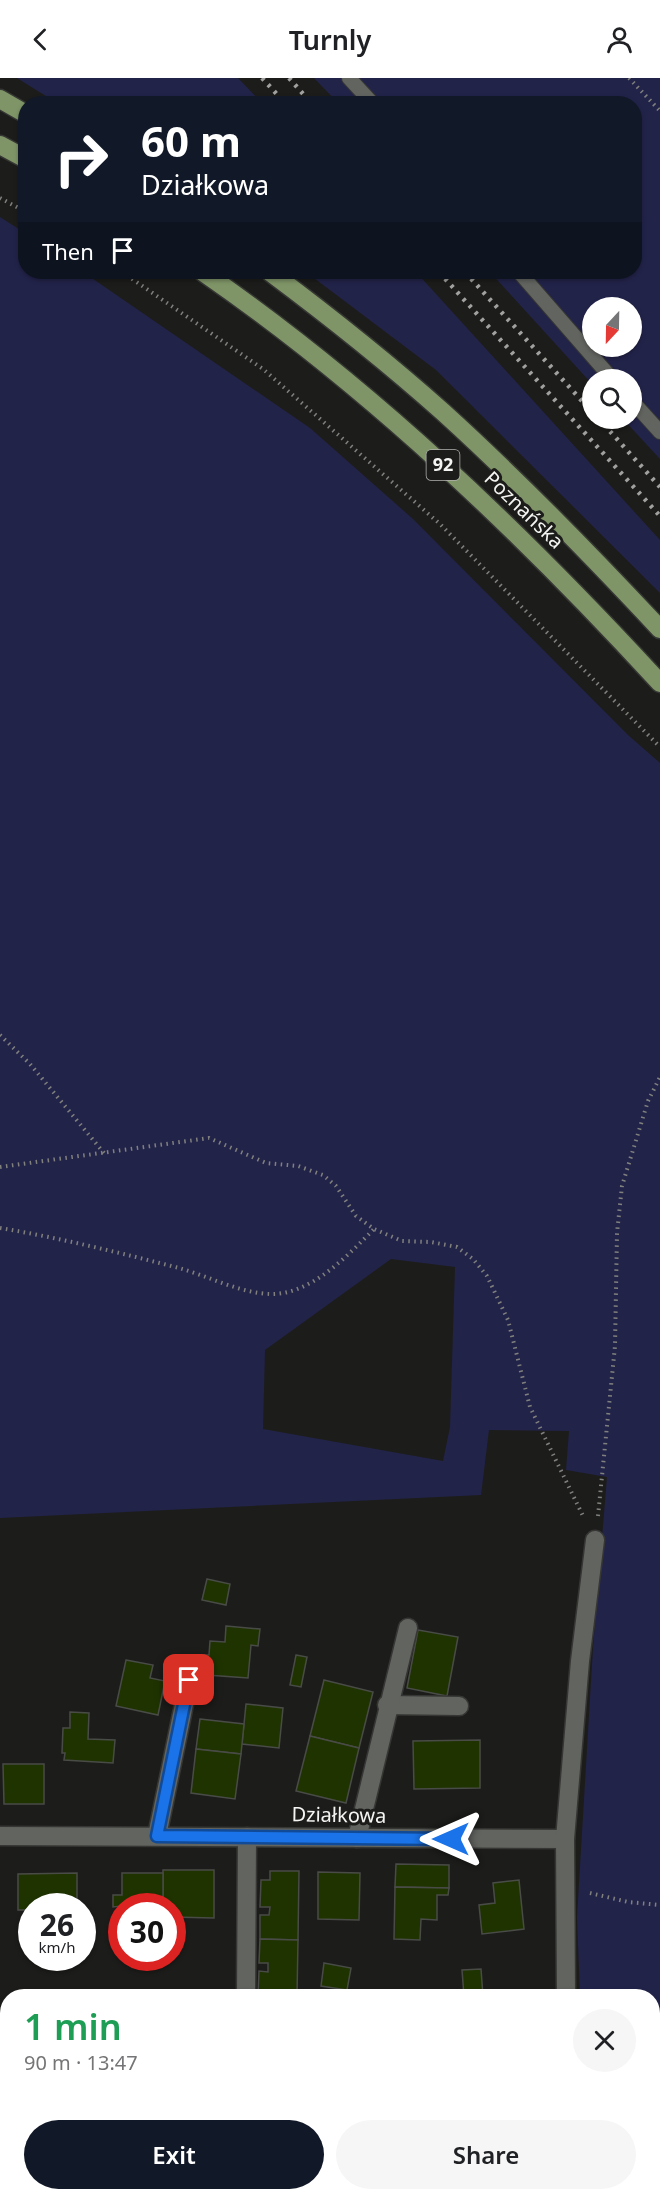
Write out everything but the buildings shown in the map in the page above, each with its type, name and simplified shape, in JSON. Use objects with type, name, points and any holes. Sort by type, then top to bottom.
[{"type":"main road","points":[[0,99],[18,109]]},
{"type":"main road","points":[[0,146],[18,155]]},
{"type":"main road","name":"Poznańska","points":[[213,279],[284,330],[340,375],[447,469],[544,561],[660,683]]},
{"type":"main road","name":"Poznańska","points":[[279,279],[371,350],[444,412],[532,495],[660,628]]},
{"type":"street","points":[[566,1989],[565,1839],[580,1661],[595,1540]]},
{"type":"street","points":[[357,1838],[387,1705],[408,1628]]},
{"type":"street","points":[[157,1836],[189,1680]]},
{"type":"street","points":[[387,1705],[459,1706]]},
{"type":"street","name":"Działkowa","points":[[0,1836],[565,1839]]},
{"type":"street","points":[[246,1989],[247,1837]]},
{"type":"lane","points":[[349,78],[366,96]]},
{"type":"lane","points":[[525,279],[603,369]]},
{"type":"lane","points":[[642,412],[660,432]]},
{"type":"path","points":[[629,78],[660,111]]},
{"type":"path","points":[[0,198],[18,208]]},
{"type":"path","points":[[132,279],[263,369],[440,524],[660,747]]},
{"type":"path","points":[[0,1035],[30,1064],[104,1153]]},
{"type":"path","points":[[595,1540],[615,1346],[616,1233],[622,1186],[648,1101],[660,1077]]},
{"type":"path","points":[[0,1167],[209,1138],[266,1163],[298,1166],[323,1175],[336,1186],[356,1216],[374,1229],[402,1241],[431,1242],[457,1247],[473,1258],[487,1276],[508,1320],[530,1407],[595,1540]]},
{"type":"path","points":[[0,1228],[31,1233],[181,1269],[236,1288],[272,1294],[298,1289],[336,1267],[374,1229]]},
{"type":"path","points":[[565,1887],[628,1902],[660,1905]]},
{"type":"shaded area","points":[[17,78],[238,78],[255,96],[46,96]]},
{"type":"shaded area","points":[[314,78],[660,78],[660,459],[632,429],[642,429],[642,369],[582,369],[582,373],[496,279],[642,279],[642,96],[331,96]]},
{"type":"shaded area","points":[[0,217],[18,229],[18,279],[93,279],[310,428],[413,519],[628,735],[660,763],[660,1989],[580,1989],[577,1917],[593,1648],[607,1477],[566,1470],[569,1431],[489,1430],[481,1495],[0,1518]],"holes":[[[391,1259],[455,1267],[450,1427],[443,1461],[263,1429],[265,1350]]]},
{"type":"shaded area","points":[[315,279],[422,279],[660,540],[660,593],[436,370]]},
{"type":"railway","points":[[262,78],[279,96]]},
{"type":"railway","points":[[289,78],[305,96]]},
{"type":"railway","points":[[445,279],[660,516]]},
{"type":"railway","points":[[471,279],[582,401]]},
{"type":"railway","points":[[608,429],[660,487]]},
{"type":"route","points":[[189,1680],[157,1836],[451,1839]]}]
